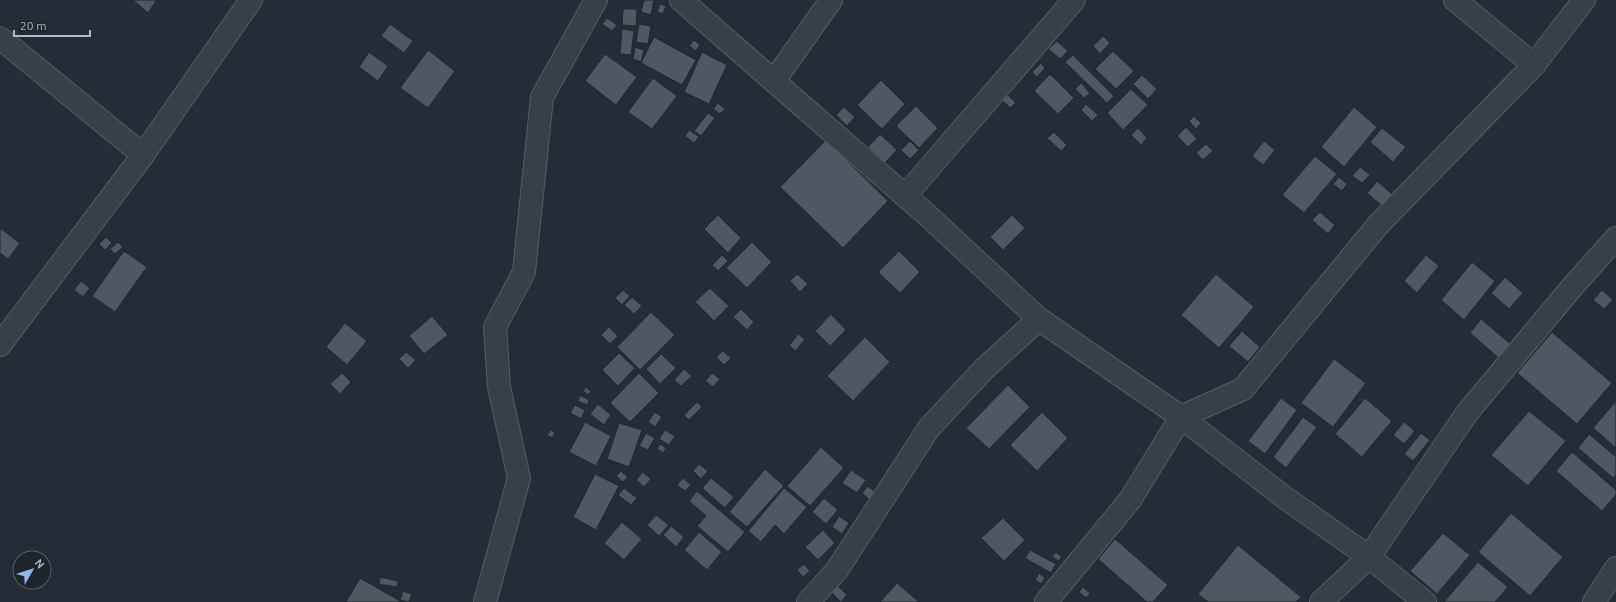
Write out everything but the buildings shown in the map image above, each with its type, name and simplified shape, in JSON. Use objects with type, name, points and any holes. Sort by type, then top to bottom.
[{"type":"street","points":[[0,344],[142,156],[251,0]]},
{"type":"street","points":[[485,602],[519,478],[499,387],[495,327],[524,272],[542,97],[596,0]]},
{"type":"street","points":[[681,0],[905,196],[1038,319],[1181,417],[1284,497],[1368,556],[1425,602]]},
{"type":"street","points":[[774,81],[831,0]]},
{"type":"street","points":[[905,196],[1074,0]]},
{"type":"street","points":[[1455,0],[1534,65]]},
{"type":"street","points":[[1046,602],[1130,500],[1181,417],[1243,388],[1378,225],[1534,65],[1584,0]]},
{"type":"street","points":[[0,38],[142,156]]},
{"type":"street","points":[[1321,602],[1368,556],[1467,412],[1573,286],[1616,238]]},
{"type":"street","points":[[808,602],[837,570],[929,428],[984,370],[1038,319]]},
{"type":"street","points":[[1594,602],[1616,568]]}]
